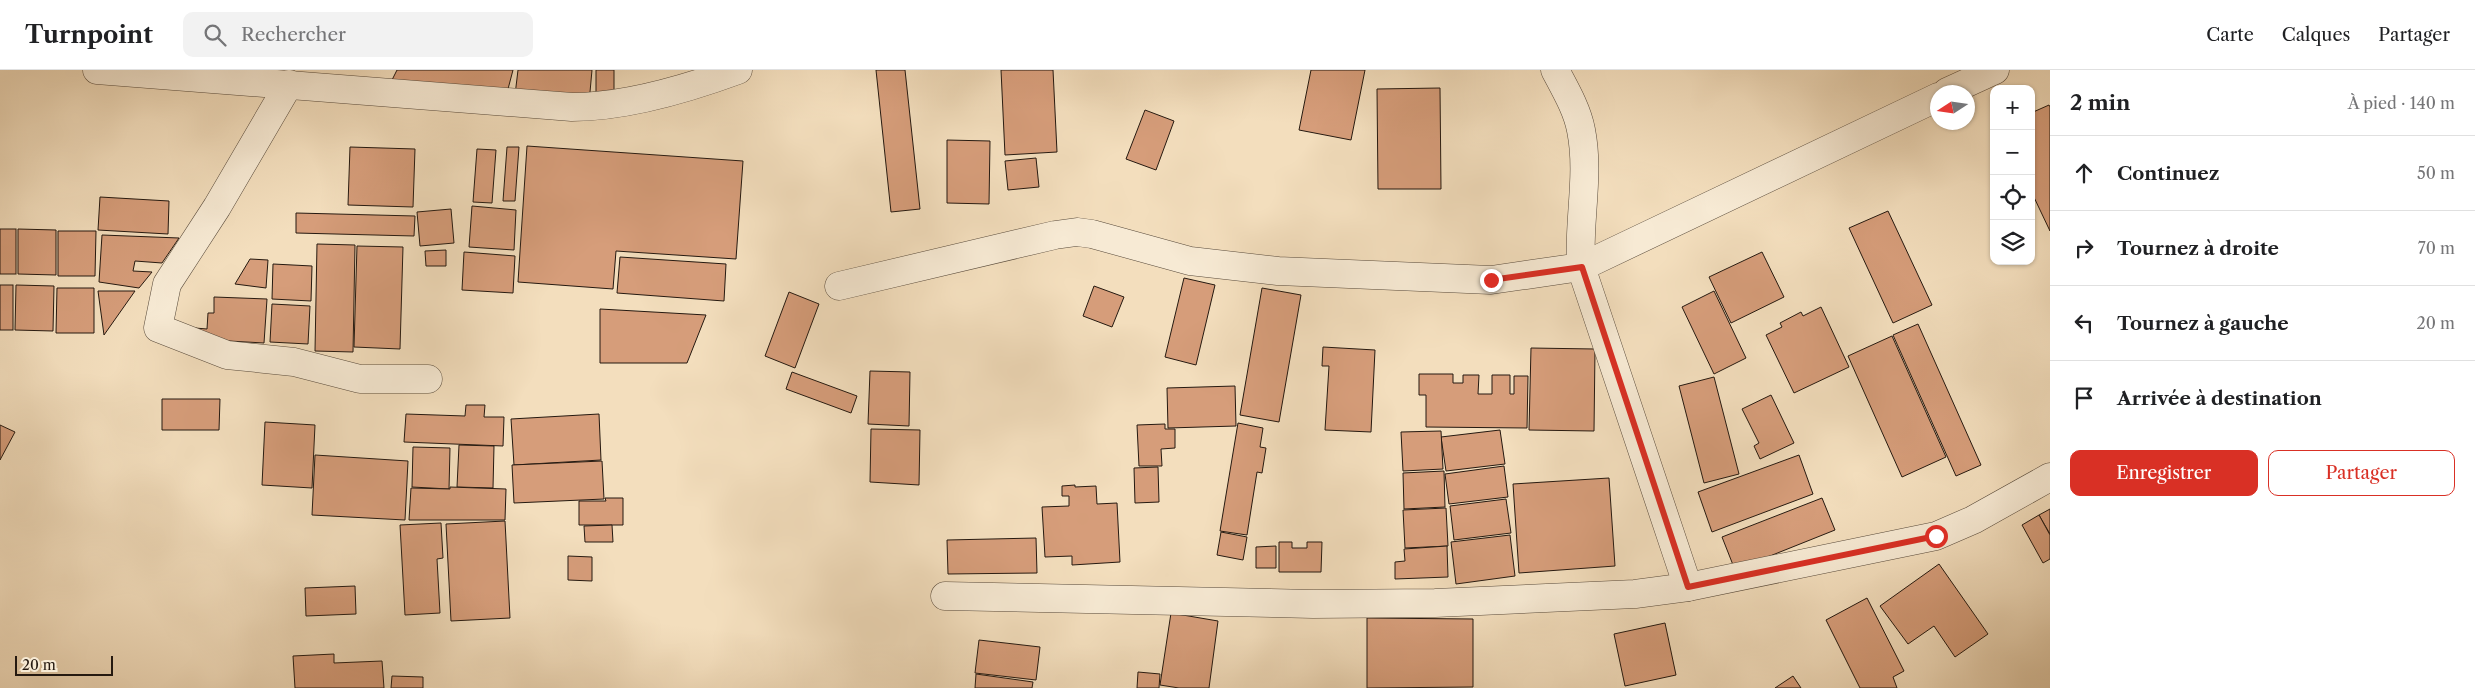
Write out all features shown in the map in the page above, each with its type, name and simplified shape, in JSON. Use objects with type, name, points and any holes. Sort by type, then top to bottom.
[{"type":"street","points":[[97,70],[190,73],[289,84],[353,80],[572,107],[601,107],[632,101],[738,70]]},
{"type":"street","points":[[1555,70],[1570,96],[1581,129],[1585,166],[1580,242],[1582,267],[1688,587]]},
{"type":"street","points":[[1962,85],[1995,70]]},
{"type":"street","points":[[289,84],[217,207],[167,284],[158,328],[227,355],[294,362],[360,379],[428,379]]},
{"type":"street","points":[[840,286],[1055,235],[1077,232],[1106,237],[1190,260],[1278,271],[1491,280],[1582,267],[1930,101]]},
{"type":"street","points":[[945,596],[1313,604],[1435,603],[1635,594],[1688,587],[1936,536],[1973,520],[2050,477]]},
{"type":"building","points":[[397,70],[513,70],[508,89],[392,80]]},
{"type":"building","points":[[518,70],[592,70],[589,103],[515,95]]},
{"type":"building","points":[[596,70],[614,70],[614,101],[596,101]]},
{"type":"building","points":[[876,70],[905,70],[920,209],[891,212]]},
{"type":"building","points":[[1001,70],[1053,70],[1057,152],[1005,155]]},
{"type":"building","points":[[1311,70],[1365,70],[1351,140],[1299,130]]},
{"type":"building","points":[[1440,88],[1441,189],[1378,189],[1377,89]]},
{"type":"building","points":[[2049,105],[2050,107],[2050,231],[2035,199],[2035,111]]},
{"type":"building","points":[[1145,110],[1174,121],[1156,170],[1126,159]]},
{"type":"building","points":[[947,140],[990,141],[989,204],[947,203]]},
{"type":"building","points":[[527,146],[743,161],[736,259],[616,251],[613,289],[518,282]]},
{"type":"building","points":[[350,147],[415,149],[413,207],[348,205]]},
{"type":"building","points":[[507,147],[519,147],[515,201],[503,201]]},
{"type":"building","points":[[477,149],[496,150],[492,203],[473,202]]},
{"type":"building","points":[[1036,158],[1039,187],[1008,190],[1005,161]]},
{"type":"building","points":[[100,197],[169,201],[168,234],[98,230]]},
{"type":"building","points":[[472,206],[516,210],[514,250],[469,247]]},
{"type":"building","points":[[451,209],[454,243],[420,246],[417,212]]},
{"type":"building","points":[[1888,211],[1932,305],[1893,323],[1849,228]]},
{"type":"building","points":[[296,213],[415,216],[414,236],[296,233]]},
{"type":"building","points":[[0,229],[16,229],[16,274],[0,274]]},
{"type":"building","points":[[18,229],[56,230],[56,275],[18,274]]},
{"type":"building","points":[[58,231],[96,231],[95,276],[58,276]]},
{"type":"building","points":[[102,235],[179,238],[162,263],[135,261],[133,271],[152,272],[139,288],[99,282]]},
{"type":"building","points":[[317,244],[355,245],[353,352],[315,351]]},
{"type":"building","points":[[357,246],[403,247],[400,349],[354,347]]},
{"type":"building","points":[[446,250],[446,266],[426,266],[425,251]]},
{"type":"building","points":[[464,252],[515,256],[513,293],[462,290]]},
{"type":"building","points":[[1762,252],[1784,297],[1731,323],[1709,277]]},
{"type":"building","points":[[620,257],[726,264],[724,301],[617,293]]},
{"type":"building","points":[[250,259],[268,260],[266,288],[235,284]]},
{"type":"building","points":[[273,264],[312,266],[311,301],[272,299]]},
{"type":"building","points":[[1184,278],[1215,285],[1196,365],[1165,357]]},
{"type":"building","points":[[0,285],[13,285],[13,330],[0,330]]},
{"type":"building","points":[[16,285],[54,286],[53,331],[15,330]]},
{"type":"building","points":[[1094,286],[1124,297],[1112,327],[1083,316]]},
{"type":"building","points":[[57,288],[94,288],[94,333],[56,333]]},
{"type":"building","points":[[1262,288],[1301,295],[1279,422],[1240,415]]},
{"type":"building","points":[[98,291],[135,291],[104,335]]},
{"type":"building","points":[[1714,291],[1746,358],[1714,374],[1682,307]]},
{"type":"building","points":[[789,292],[819,304],[795,368],[765,356]]},
{"type":"building","points":[[214,297],[267,299],[264,343],[194,339],[195,328],[207,329],[208,313],[214,313]]},
{"type":"building","points":[[272,304],[310,306],[308,344],[270,342]]},
{"type":"building","points":[[1821,307],[1849,367],[1794,393],[1766,335],[1782,327],[1780,323],[1801,312],[1803,316]]},
{"type":"building","points":[[600,309],[706,315],[687,363],[600,363]]},
{"type":"building","points":[[1918,324],[1981,465],[1956,476],[1893,335]]},
{"type":"building","points":[[1892,336],[1946,457],[1902,477],[1848,356]]},
{"type":"building","points":[[1323,347],[1375,350],[1371,432],[1325,430],[1329,366],[1322,366]]},
{"type":"building","points":[[1531,348],[1595,349],[1594,431],[1529,430]]},
{"type":"building","points":[[870,371],[910,372],[909,426],[868,424]]},
{"type":"building","points":[[792,372],[857,396],[851,413],[786,389]]},
{"type":"building","points":[[1419,374],[1453,374],[1453,383],[1463,383],[1463,375],[1479,375],[1478,394],[1492,394],[1492,375],[1510,375],[1510,394],[1514,394],[1514,376],[1528,376],[1527,428],[1426,427],[1426,395],[1419,395]]},
{"type":"building","points":[[1714,377],[1739,474],[1704,483],[1679,386]]},
{"type":"building","points":[[1235,386],[1236,426],[1168,428],[1167,388]]},
{"type":"building","points":[[1771,395],[1794,443],[1760,459],[1754,446],[1759,443],[1742,409]]},
{"type":"building","points":[[162,399],[220,399],[219,430],[162,430]]},
{"type":"building","points":[[466,405],[485,405],[484,417],[504,417],[503,446],[404,442],[406,414],[465,416]]},
{"type":"building","points":[[599,414],[601,460],[514,465],[511,419]]},
{"type":"building","points":[[265,422],[315,425],[312,488],[262,485]]},
{"type":"building","points":[[1238,423],[1263,428],[1260,447],[1266,448],[1262,473],[1257,472],[1247,535],[1220,531]]},
{"type":"building","points":[[1165,424],[1165,429],[1175,429],[1175,448],[1161,449],[1162,466],[1139,466],[1137,425]]},
{"type":"building","points":[[0,425],[15,432],[0,460]]},
{"type":"building","points":[[871,429],[920,430],[919,485],[870,482]]},
{"type":"building","points":[[1500,430],[1505,464],[1446,471],[1441,437]]},
{"type":"building","points":[[1441,431],[1443,469],[1403,471],[1401,432]]},
{"type":"building","points":[[459,445],[494,446],[493,488],[457,487]]},
{"type":"building","points":[[413,447],[450,448],[449,489],[412,487]]},
{"type":"building","points":[[315,455],[408,461],[405,520],[312,515]]},
{"type":"building","points":[[1799,455],[1813,494],[1712,532],[1698,492]]},
{"type":"building","points":[[602,461],[604,499],[514,503],[512,465]]},
{"type":"building","points":[[1504,466],[1508,497],[1449,504],[1445,474]]},
{"type":"building","points":[[1158,467],[1159,502],[1135,503],[1134,468]]},
{"type":"building","points":[[1444,471],[1445,507],[1404,509],[1403,473]]},
{"type":"building","points":[[1609,478],[1615,566],[1519,573],[1513,484]]},
{"type":"building","points":[[1075,485],[1075,487],[1096,486],[1097,504],[1117,503],[1120,562],[1072,565],[1072,556],[1045,557],[1042,507],[1069,506],[1069,496],[1062,496],[1062,486]]},
{"type":"building","points":[[450,487],[506,489],[505,520],[409,520],[411,488],[450,489]]},
{"type":"building","points":[[605,498],[623,498],[623,525],[579,525],[579,501],[606,501]]},
{"type":"building","points":[[1822,498],[1835,530],[1735,570],[1722,537]]},
{"type":"building","points":[[1506,499],[1511,533],[1454,540],[1450,506]]},
{"type":"building","points":[[1446,508],[1448,546],[1405,548],[1403,510]]},
{"type":"building","points":[[2050,509],[2050,534],[2039,515]]},
{"type":"building","points":[[2039,515],[2050,535],[2050,559],[2043,563],[2022,525]]},
{"type":"building","points":[[505,521],[510,618],[451,621],[446,524]]},
{"type":"building","points":[[441,523],[443,558],[437,559],[440,613],[405,615],[400,525]]},
{"type":"building","points":[[612,525],[613,542],[585,542],[584,526]]},
{"type":"building","points":[[1221,532],[1247,537],[1243,560],[1217,555]]},
{"type":"building","points":[[1510,535],[1515,576],[1456,584],[1451,542]]},
{"type":"building","points":[[1036,538],[1037,573],[948,574],[947,540]]},
{"type":"building","points":[[1279,542],[1292,542],[1292,548],[1307,548],[1307,542],[1322,542],[1321,572],[1279,572]]},
{"type":"building","points":[[1276,546],[1276,568],[1256,568],[1256,547]]},
{"type":"building","points":[[1447,546],[1448,577],[1395,579],[1395,562],[1405,561],[1404,549]]},
{"type":"building","points":[[568,556],[592,557],[592,581],[568,580]]},
{"type":"building","points":[[1939,564],[1988,634],[1955,657],[1934,626],[1908,644],[1880,606]]},
{"type":"building","points":[[355,586],[356,614],[306,616],[305,588]]},
{"type":"building","points":[[1867,598],[1904,671],[1893,677],[1897,688],[1860,688],[1826,620]]},
{"type":"building","points":[[1171,613],[1218,621],[1209,688],[1179,688],[1160,685]]},
{"type":"building","points":[[1367,618],[1473,619],[1473,687],[1367,688]]},
{"type":"building","points":[[1665,623],[1676,675],[1625,686],[1614,634]]},
{"type":"building","points":[[979,640],[1040,647],[1036,680],[975,673]]},
{"type":"building","points":[[334,654],[334,663],[382,661],[384,688],[295,688],[293,656]]},
{"type":"building","points":[[1138,672],[1160,674],[1159,688],[1137,688]]},
{"type":"building","points":[[976,674],[1033,682],[1032,688],[975,688]]},
{"type":"building","points":[[392,676],[423,677],[423,688],[391,688]]},
{"type":"building","points":[[1793,676],[1801,688],[1775,688]]},
{"type":"route","points":[[1491,280],[1582,267],[1688,587],[1900,545],[1936,536]]}]
